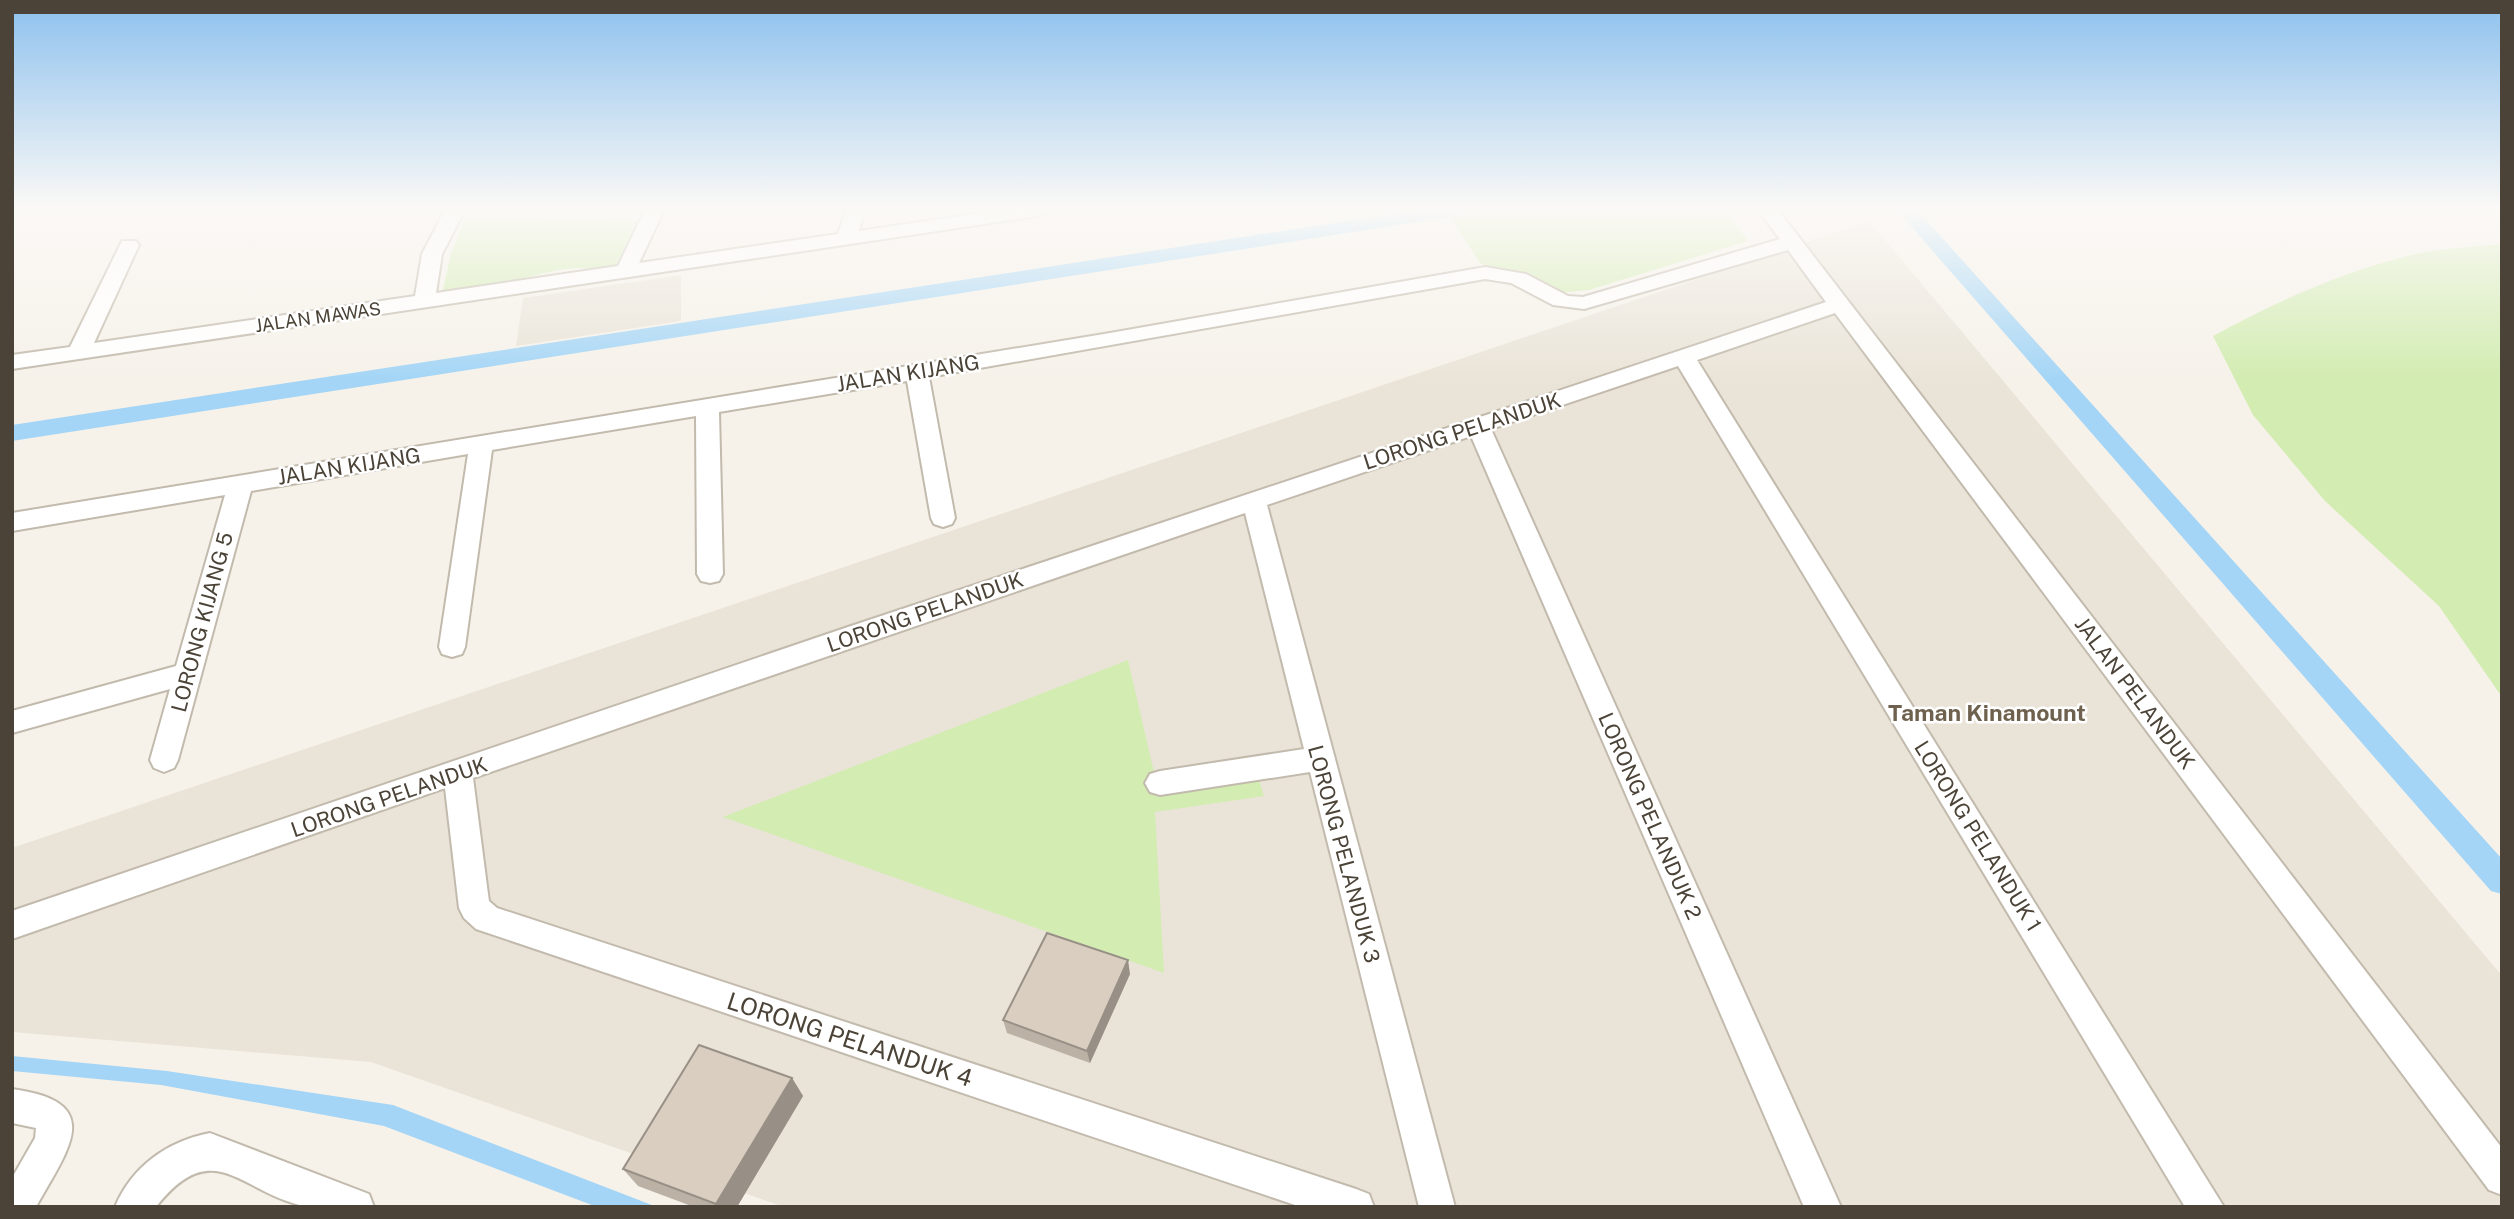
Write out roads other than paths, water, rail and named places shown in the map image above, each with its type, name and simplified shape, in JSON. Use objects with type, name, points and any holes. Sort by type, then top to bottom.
[{"type":"street","points":[[79,351],[118,267]]},
{"type":"street","points":[[424,302],[430,267]]},
{"type":"street","points":[[625,272],[627,267]]},
{"type":"street","name":"JALAN MAWAS","points":[[12,362],[660,267]]},
{"type":"street","name":"JALAN KIJANG","points":[[12,522],[918,372],[1485,273],[1511,276],[1528,282],[1563,303],[1584,303],[1707,267]]},
{"type":"street","name":"JALAN PELANDUK","points":[[1811,267],[2502,1177]]},
{"type":"street","name":"LORONG PELANDUK","points":[[12,925],[458,774],[857,634],[1840,304]]},
{"type":"street","name":"LORONG PELANDUK 1","points":[[1684,357],[2206,1207]]},
{"type":"street","points":[[918,372],[943,518]]},
{"type":"street","points":[[707,407],[710,574]]},
{"type":"street","name":"LORONG PELANDUK 2","points":[[1478,425],[1823,1207]]},
{"type":"street","points":[[452,647],[481,444]]},
{"type":"street","name":"LORONG KIJANG 5","points":[[164,760],[240,485]]},
{"type":"street","name":"LORONG PELANDUK 3","points":[[1254,501],[1318,759],[1437,1207]]},
{"type":"street","points":[[12,722],[188,673]]},
{"type":"street","points":[[1160,783],[1318,759]]},
{"type":"street","name":"LORONG PELANDUK 4","points":[[458,774],[475,908],[487,919],[1356,1207]]},
{"type":"street","points":[[12,1106],[41,1110],[55,1120],[52,1143],[16,1207]]},
{"type":"street","points":[[133,1207],[170,1163],[189,1154],[210,1151],[356,1207]]},
{"type":"water","points":[[12,1056],[167,1071],[393,1105],[657,1207],[597,1207],[384,1126],[161,1085],[12,1071]]},
{"type":"waterway","points":[[12,433],[1088,267]]},
{"type":"waterway","points":[[1957,267],[2502,881]]},
{"type":"district","name":"Taman Kinamount","points":[[1987,712]]}]
